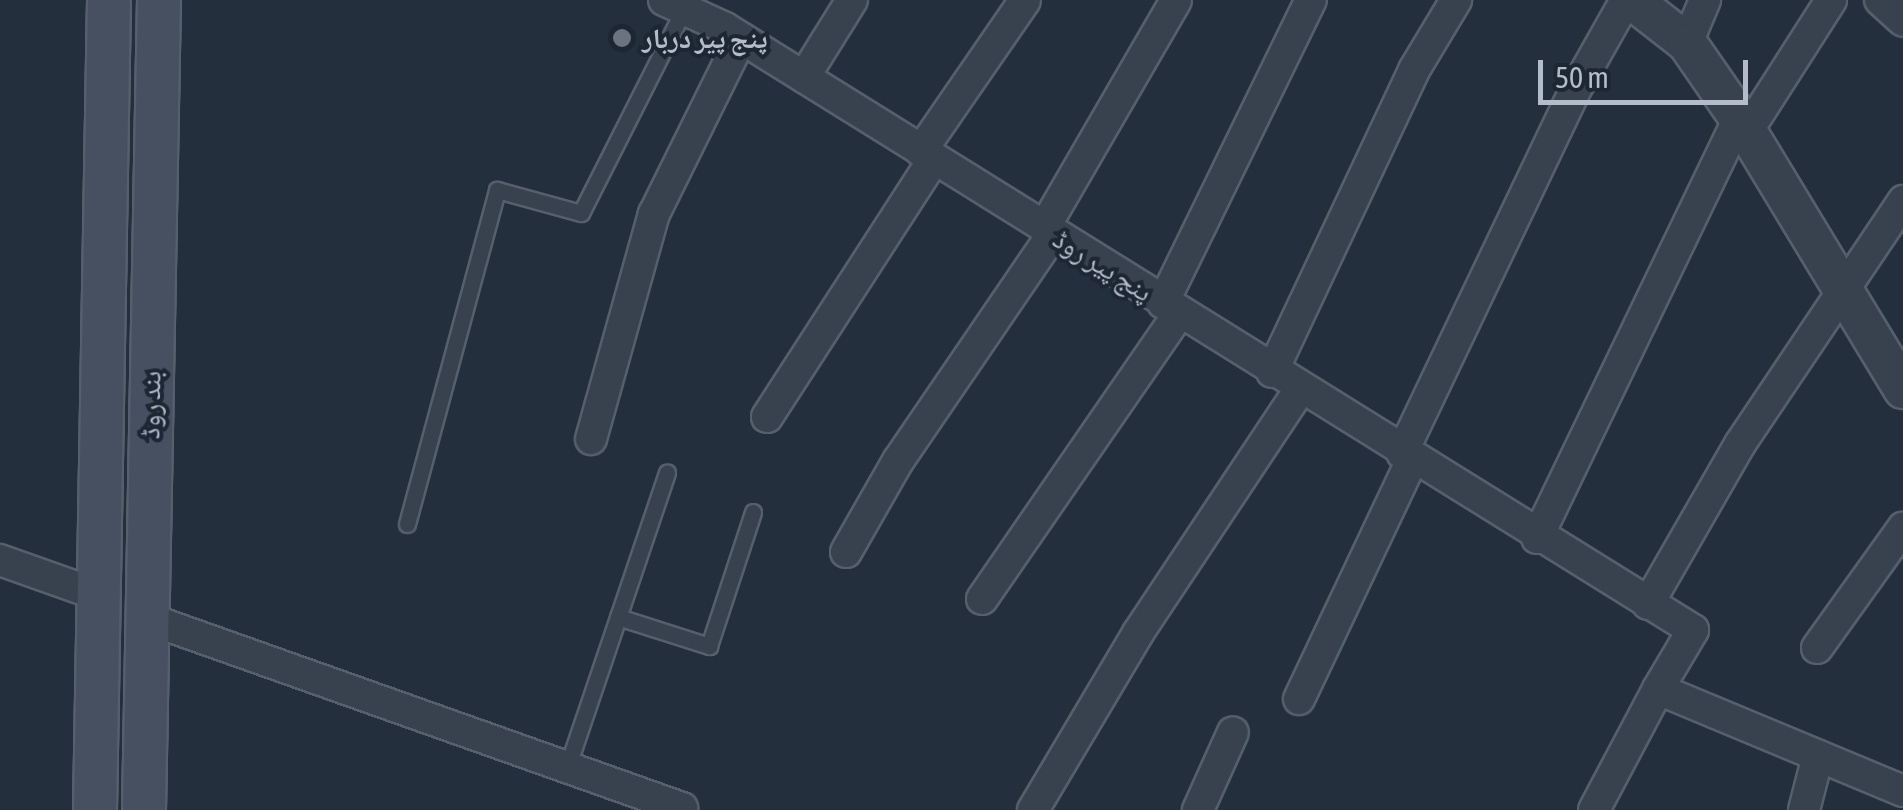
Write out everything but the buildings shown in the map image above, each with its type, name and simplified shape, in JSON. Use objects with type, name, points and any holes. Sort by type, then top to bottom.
[{"type":"main road","name":"بند روڈ","points":[[95,810],[109,0]]},
{"type":"main road","name":"بند روڈ","points":[[144,810],[158,0]]},
{"type":"street","points":[[804,77],[852,0]]},
{"type":"street","points":[[767,416],[1025,0]]},
{"type":"street","points":[[846,552],[898,461],[1049,231],[1176,0]]},
{"type":"street","points":[[982,599],[1171,308],[1311,0]]},
{"type":"street","points":[[1272,372],[1414,70],[1456,0]]},
{"type":"street","points":[[1299,699],[1573,94],[1629,0],[1687,44],[1743,124],[1903,389]]},
{"type":"street","points":[[1687,44],[1705,0]]},
{"type":"street","points":[[1537,538],[1743,124],[1831,0]]},
{"type":"street","points":[[1880,0],[1903,21]]},
{"type":"street","name":"پنج پیر روڈ","points":[[692,7],[1537,538],[1693,630],[1658,688]]},
{"type":"street","points":[[591,439],[654,214],[742,38]]},
{"type":"street","points":[[1648,604],[1740,444],[1842,287],[1903,202]]},
{"type":"street","points":[[1033,810],[1138,633],[1300,389]]},
{"type":"street","points":[[1817,648],[1903,528]]},
{"type":"street","points":[[0,560],[99,595]]},
{"type":"street","points":[[146,618],[682,808]]},
{"type":"street","points":[[1594,810],[1658,688],[1903,791]]},
{"type":"street","points":[[1198,810],[1233,732]]},
{"type":"street","points":[[1804,810],[1818,756]]},
{"type":"lane","points":[[407,524],[497,190],[582,213],[692,7]]},
{"type":"lane","points":[[567,768],[667,472]]},
{"type":"lane","points":[[618,617],[709,646],[753,512]]},
{"type":"place","name":"پنج پیر دربار","points":[[622,38]]}]
